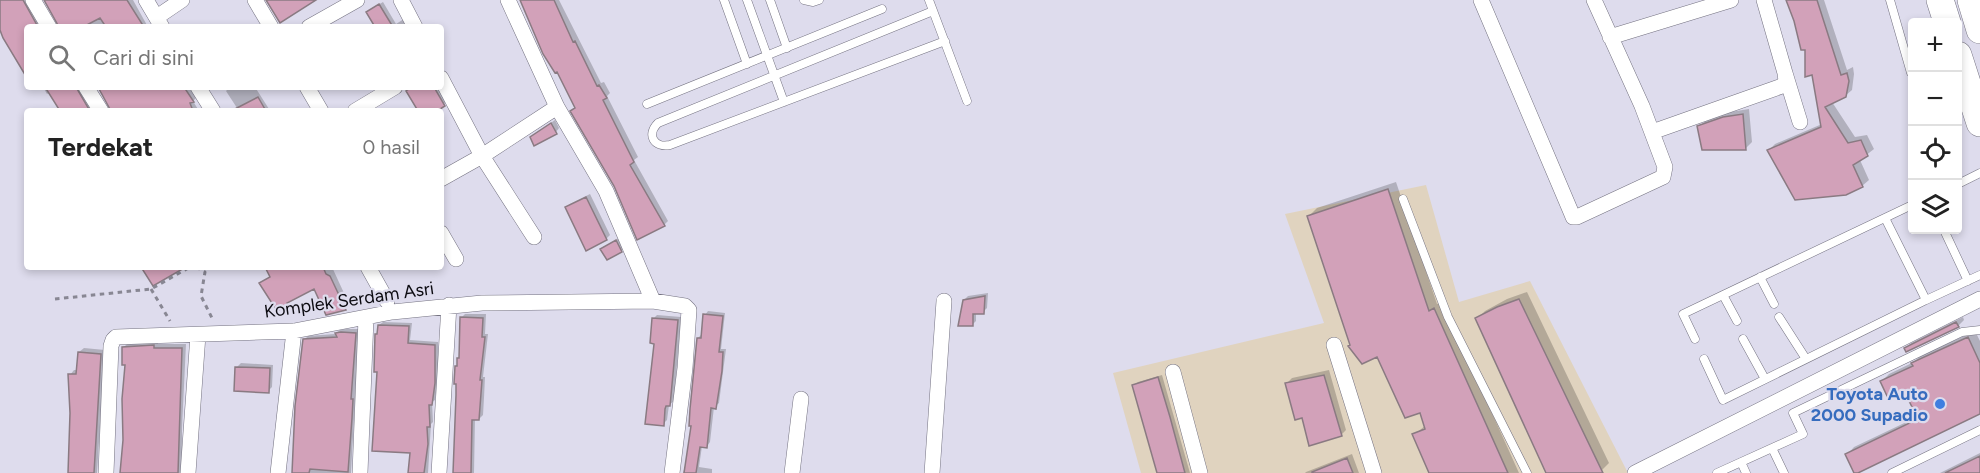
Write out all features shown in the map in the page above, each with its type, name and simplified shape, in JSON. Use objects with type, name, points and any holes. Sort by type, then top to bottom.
[{"type":"highway","points":[[1940,0],[1946,18]]},
{"type":"highway","points":[[1971,0],[1980,30]]},
{"type":"highway","points":[[1962,67],[1980,123]]},
{"type":"street","points":[[33,0],[47,24]]},
{"type":"street","points":[[146,0],[160,22],[182,0]]},
{"type":"street","points":[[255,0],[269,24]]},
{"type":"street","points":[[314,24],[357,0]]},
{"type":"street","points":[[401,0],[413,24]]},
{"type":"street","points":[[508,0],[557,107],[606,191],[653,301]]},
{"type":"street","points":[[1481,0],[1574,217],[1664,177],[1665,167],[1653,132],[1594,0]]},
{"type":"street","points":[[1610,37],[1731,0]]},
{"type":"street","points":[[1764,0],[1800,122]]},
{"type":"street","points":[[1653,132],[1782,86],[1786,81],[1785,73]]},
{"type":"street","points":[[444,84],[482,156],[534,237]]},
{"type":"street","points":[[88,90],[99,108]]},
{"type":"street","points":[[200,90],[211,108]]},
{"type":"street","points":[[309,90],[319,108]]},
{"type":"street","points":[[361,108],[390,90]]},
{"type":"street","points":[[444,177],[482,156],[557,107]]},
{"type":"street","points":[[444,239],[456,260]]},
{"type":"street","points":[[370,270],[387,301]]},
{"type":"street","points":[[1635,473],[1980,299]]},
{"type":"street","name":"Komplek Serdam Asri","points":[[106,473],[113,340],[116,337],[294,331],[392,312],[449,305],[653,301],[685,306],[689,310],[685,368],[672,473]]},
{"type":"street","points":[[932,473],[944,302]]},
{"type":"street","points":[[439,473],[449,305]]},
{"type":"street","points":[[360,473],[366,318]]},
{"type":"street","points":[[278,473],[294,331]]},
{"type":"street","points":[[188,473],[198,335]]},
{"type":"street","points":[[1334,345],[1374,473]]},
{"type":"street","points":[[1173,372],[1200,473]]},
{"type":"street","points":[[792,473],[801,399]]},
{"type":"lane","points":[[724,0],[747,64]]},
{"type":"lane","points":[[747,0],[784,102]]},
{"type":"lane","points":[[770,0],[787,48]]},
{"type":"lane","points":[[804,0],[813,2],[819,0]]},
{"type":"lane","points":[[929,0],[967,101]]},
{"type":"lane","points":[[1890,0],[1911,72]]},
{"type":"lane","points":[[646,104],[882,9]]},
{"type":"lane","points":[[933,11],[658,123],[651,132],[652,138],[656,144],[670,145],[945,41]]},
{"type":"lane","points":[[1962,182],[1980,173]]},
{"type":"lane","points":[[1403,199],[1448,317],[1527,473]]},
{"type":"lane","points":[[1695,339],[1683,314],[1908,207]]},
{"type":"lane","points":[[1885,218],[1926,300]]},
{"type":"lane","points":[[1946,234],[1968,281]]},
{"type":"lane","points":[[1704,359],[1723,400],[1980,275]]},
{"type":"lane","points":[[1760,277],[1774,304]]},
{"type":"lane","points":[[1723,294],[1737,321]]},
{"type":"lane","points":[[1779,317],[1806,359]]},
{"type":"lane","points":[[1717,473],[1803,434],[1793,412],[1962,332],[1980,330]]},
{"type":"lane","points":[[1743,339],[1765,380]]},
{"type":"lane","points":[[1892,473],[1980,430]]},
{"type":"lane","points":[[1772,448],[1784,473]]},
{"type":"lane","points":[[1741,462],[1746,473]]},
{"type":"path","points":[[56,299],[151,289],[185,270]]},
{"type":"path","points":[[201,270],[205,272],[201,296],[222,334]]},
{"type":"path","points":[[151,289],[179,335]]},
{"type":"shaded area","points":[[1426,185],[1459,302],[1530,281],[1628,473],[1141,473],[1113,373],[1324,323],[1285,214]]},
{"type":"building","points":[[0,0],[23,0],[36,24],[24,24],[24,73],[3,38],[0,30]]},
{"type":"building","points":[[44,0],[127,0],[142,24],[104,24],[100,18],[89,24],[57,24]]},
{"type":"building","points":[[266,0],[316,0],[280,23]]},
{"type":"building","points":[[520,0],[554,0],[573,42],[575,41],[597,86],[599,85],[607,98],[603,100],[634,162],[630,165],[665,226],[637,240],[614,186],[570,111],[575,108],[557,72],[555,73],[543,54]]},
{"type":"building","points":[[1786,0],[1817,0],[1841,75],[1847,73],[1849,81],[1846,97],[1825,107],[1848,143],[1861,140],[1868,156],[1853,165],[1863,187],[1846,195],[1795,200],[1767,150],[1821,127],[1812,75],[1805,77],[1805,50],[1801,50]]},
{"type":"building","points":[[379,4],[391,24],[373,24],[366,12]]},
{"type":"building","points":[[47,90],[78,90],[88,108],[58,108]]},
{"type":"building","points":[[100,90],[186,90],[194,102],[190,103],[192,108],[109,108]]},
{"type":"building","points":[[436,90],[445,106],[416,108],[406,91]]},
{"type":"building","points":[[258,97],[264,108],[237,108]]},
{"type":"building","points":[[1743,114],[1746,150],[1702,150],[1697,126],[1723,117]]},
{"type":"building","points":[[551,123],[557,134],[534,146],[530,137]]},
{"type":"building","points":[[1388,189],[1429,311],[1434,308],[1508,473],[1429,473],[1412,434],[1425,429],[1420,413],[1405,418],[1377,357],[1362,364],[1348,346],[1350,345],[1307,216]]},
{"type":"building","points":[[586,197],[607,240],[586,251],[565,207]]},
{"type":"building","points":[[616,240],[622,252],[607,260],[600,249]]},
{"type":"building","points":[[143,270],[181,270],[153,286]]},
{"type":"building","points":[[266,270],[324,270],[330,276],[346,310],[326,315],[314,289],[277,311],[259,283],[270,277]]},
{"type":"building","points":[[985,296],[984,314],[973,314],[973,326],[958,326],[963,300]]},
{"type":"building","points":[[1519,299],[1603,473],[1546,473],[1475,318]]},
{"type":"building","points":[[703,314],[723,316],[719,352],[723,352],[722,371],[716,409],[711,408],[707,448],[700,447],[696,473],[684,473],[691,426],[689,426],[690,409],[697,338],[701,338]]},
{"type":"building","points":[[460,317],[483,318],[482,337],[485,337],[480,380],[482,380],[479,420],[472,420],[471,473],[453,473],[456,395],[456,384],[454,384],[455,366],[459,358]]},
{"type":"building","points":[[652,318],[678,320],[670,406],[666,406],[665,409],[664,426],[645,424],[654,344],[650,343]]},
{"type":"building","points":[[1956,322],[1959,327],[1906,352],[1904,348]]},
{"type":"building","points":[[378,325],[409,326],[408,343],[435,345],[435,383],[432,405],[429,405],[430,427],[427,427],[428,444],[424,473],[408,473],[410,453],[372,451],[377,372],[374,372],[375,334],[377,334]]},
{"type":"building","points":[[335,333],[356,333],[348,472],[310,469],[309,473],[292,473],[295,406],[303,339],[337,337]]},
{"type":"building","name":"Toyota Auto 2000 Supadio","points":[[1968,337],[1980,363],[1980,414],[1854,473],[1845,454],[1918,419],[1904,391],[1888,398],[1880,381],[1913,366],[1911,363]]},
{"type":"building","points":[[154,345],[154,348],[182,348],[178,473],[120,473],[125,365],[122,365],[122,347]]},
{"type":"building","points":[[78,352],[101,354],[94,473],[68,473],[70,413],[68,374],[76,374]]},
{"type":"building","points":[[235,367],[270,368],[269,393],[234,391]]},
{"type":"building","points":[[1324,375],[1342,436],[1309,446],[1302,418],[1295,420],[1285,383]]},
{"type":"building","points":[[1158,377],[1185,473],[1157,473],[1132,385]]},
{"type":"building","points":[[1980,456],[1980,473],[1945,473]]},
{"type":"building","points":[[1347,458],[1353,473],[1312,473],[1312,472]]},
{"type":"place","name":"Toyota Auto 2000 Supadio","points":[[1940,404]]}]
